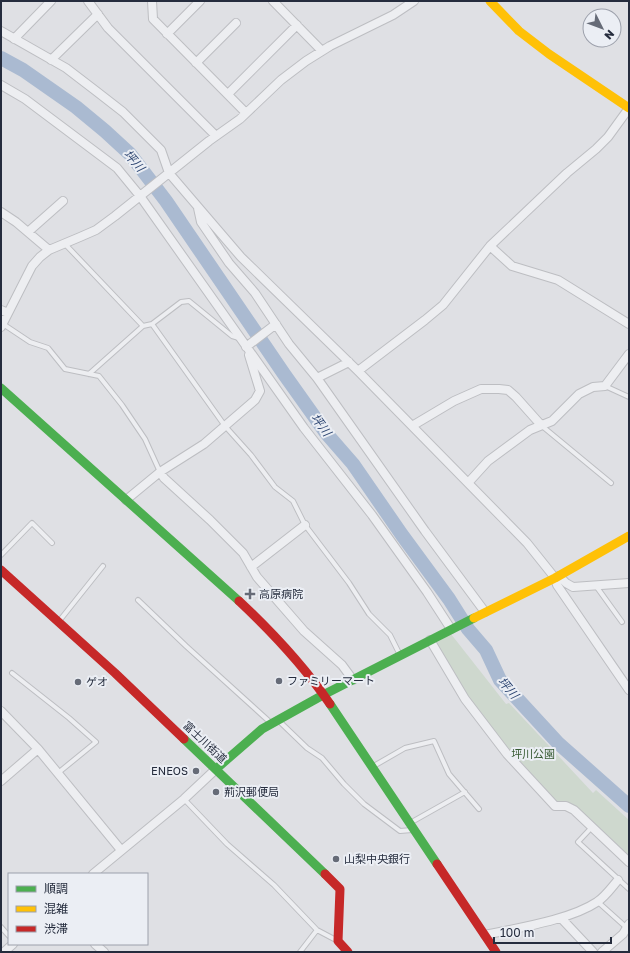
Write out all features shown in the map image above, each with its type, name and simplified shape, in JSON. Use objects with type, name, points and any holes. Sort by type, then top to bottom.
[{"type":"street","points":[[14,39],[52,1]]},
{"type":"street","points":[[88,1],[108,28],[216,136]]},
{"type":"street","points":[[152,1],[153,19],[246,113]]},
{"type":"street","points":[[167,34],[200,1]]},
{"type":"street","points":[[273,1],[322,51]]},
{"type":"street","points":[[2,326],[5,312],[32,266],[40,256],[49,250],[96,230],[246,113],[281,80],[306,61],[322,51],[393,15],[414,1]]},
{"type":"street","points":[[358,371],[443,305],[490,246],[567,173],[604,141],[629,108],[549,54],[519,31],[490,1]]},
{"type":"street","points":[[51,60],[98,14]]},
{"type":"street","points":[[196,63],[236,23]]},
{"type":"street","points":[[228,94],[297,25]]},
{"type":"street","points":[[1,31],[66,68],[123,112],[161,150],[169,173],[241,258],[358,371],[527,543],[557,577],[573,587],[629,583]]},
{"type":"street","points":[[1,85],[25,99],[117,168],[142,195],[239,338],[248,345],[304,428],[376,522],[453,628]]},
{"type":"street","points":[[28,232],[63,201]]},
{"type":"street","points":[[197,205],[201,222],[229,263],[255,293],[274,326],[316,378],[484,613]]},
{"type":"street","points":[[1,212],[49,250]]},
{"type":"street","points":[[490,246],[512,266],[558,280],[629,324]]},
{"type":"street","points":[[248,345],[274,326]]},
{"type":"street","points":[[126,500],[160,472],[204,444],[255,400],[260,391],[248,345]]},
{"type":"street","points":[[468,483],[488,460],[530,430],[552,421],[579,394],[593,387],[605,386],[629,354]]},
{"type":"street","points":[[316,378],[349,362]]},
{"type":"street","points":[[1,388],[257,618],[303,668],[317,684],[496,952]]},
{"type":"street","points":[[412,426],[454,401],[481,389],[508,390],[541,425]]},
{"type":"street","points":[[160,472],[164,478],[210,520],[243,553],[258,577],[304,631],[342,665],[353,680]]},
{"type":"street","points":[[252,568],[305,524]]},
{"type":"street","points":[[94,873],[184,799],[262,729],[323,695],[453,628],[557,577],[629,536]]},
{"type":"street","name":"富士川街道","points":[[1,570],[216,769],[340,889],[338,941]]},
{"type":"street","points":[[557,577],[557,585],[629,690]]},
{"type":"street","points":[[430,640],[465,699],[507,754],[555,806],[566,806],[574,810],[629,862]]},
{"type":"street","points":[[1,711],[38,749],[122,850]]},
{"type":"street","points":[[1,781],[38,749]]},
{"type":"street","points":[[485,935],[561,918],[598,902],[618,880]]},
{"type":"street","points":[[561,918],[593,952]]},
{"type":"street","points":[[602,952],[623,934],[628,926]]},
{"type":"street","points":[[338,941],[348,952]]},
{"type":"street","points":[[4,952],[12,945]]},
{"type":"street","points":[[96,945],[104,952]]},
{"type":"lane","points":[[65,243],[143,326]]},
{"type":"lane","points":[[89,374],[143,326],[152,324],[181,302],[189,300],[232,336],[239,338]]},
{"type":"lane","points":[[152,324],[225,426],[251,455],[275,487],[294,501],[305,524],[349,583],[369,614],[390,635],[400,656]]},
{"type":"lane","points":[[2,326],[30,342],[48,348],[65,369],[99,376],[122,405],[145,439],[160,472]]},
{"type":"lane","points":[[605,386],[629,397]]},
{"type":"lane","points":[[541,425],[611,483]]},
{"type":"lane","points":[[1,555],[32,523],[52,543]]},
{"type":"lane","points":[[58,622],[103,566]]},
{"type":"lane","points":[[595,586],[622,622]]},
{"type":"lane","points":[[138,600],[186,646],[275,722],[322,758],[344,784],[364,804],[400,831],[412,827],[465,792]]},
{"type":"lane","points":[[12,673],[69,718],[96,742],[58,773]]},
{"type":"lane","points":[[371,767],[405,748],[434,741],[449,774],[479,809]]},
{"type":"lane","points":[[184,799],[227,844],[274,885],[317,930],[338,941]]},
{"type":"lane","points":[[592,827],[578,842],[629,889]]},
{"type":"lane","points":[[598,902],[628,926]]},
{"type":"lane","points":[[1,927],[8,935]]},
{"type":"lane","points":[[300,952],[317,930]]},
{"type":"green space","name":"坪川公園","points":[[451,634],[506,704],[509,703],[593,793],[596,790],[629,820],[629,860],[601,832],[558,804],[509,753],[466,698],[434,644]]},
{"type":"waterway","name":"坪川","points":[[1,58],[23,70],[76,107],[130,154],[166,201],[326,433],[353,464],[402,535],[449,599],[468,629],[486,650],[500,680],[558,743],[629,806]]},
{"type":"traffic: fast","points":[[1,388],[239,601]]},
{"type":"traffic: fast","points":[[216,769],[262,729],[323,695],[474,618]]},
{"type":"traffic: fast","points":[[330,704],[437,864]]},
{"type":"traffic: fast","points":[[184,739],[325,874]]},
{"type":"traffic: slow","points":[[490,1],[519,31],[549,54],[629,108]]},
{"type":"traffic: slow","points":[[474,618],[555,578],[629,536]]},
{"type":"traffic: jam","points":[[1,570],[115,673],[184,739]]},
{"type":"traffic: jam","points":[[239,601],[287,650],[330,704]]},
{"type":"traffic: jam","points":[[437,864],[496,952]]},
{"type":"traffic: jam","points":[[325,874],[340,889],[338,941],[348,952]]},
{"type":"place","name":"高原病院","points":[[250,594]]},
{"type":"place","name":"ファミリーマート","points":[[279,681]]},
{"type":"place","name":"ゲオ","points":[[78,682]]},
{"type":"place","name":"ENEOS","points":[[196,771]]},
{"type":"place","name":"荊沢郵便局","points":[[216,792]]},
{"type":"place","name":"山梨中央銀行","points":[[336,859]]}]
